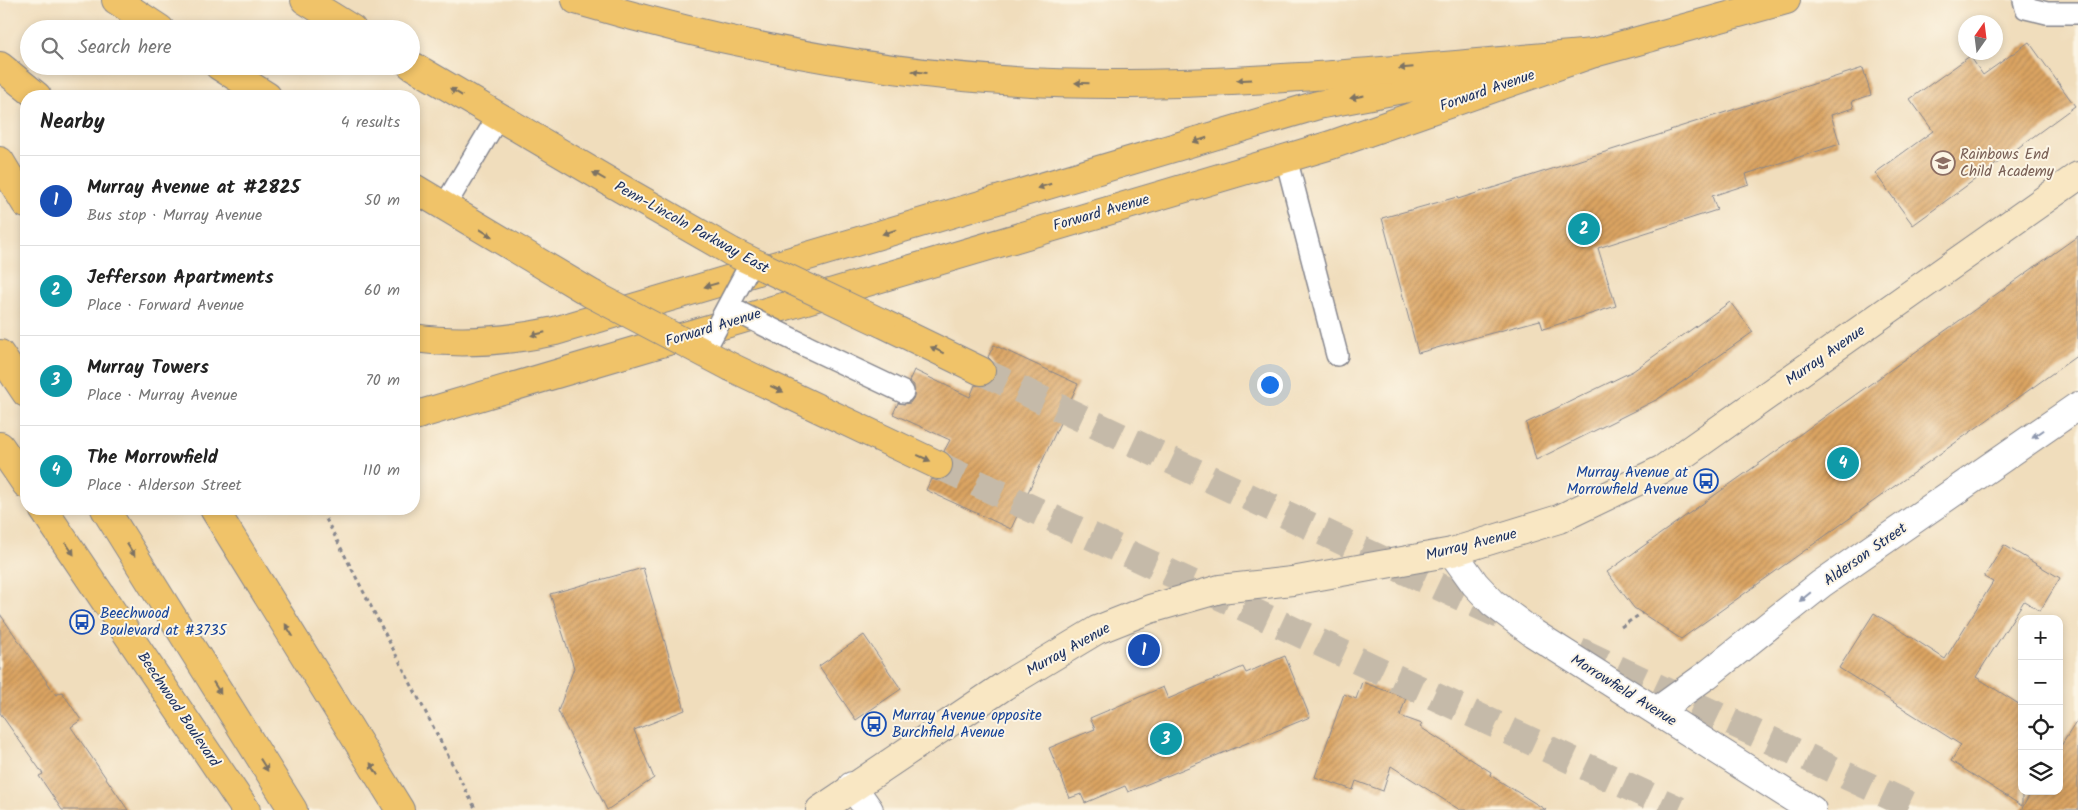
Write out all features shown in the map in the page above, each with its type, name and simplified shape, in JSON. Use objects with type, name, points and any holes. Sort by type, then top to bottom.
[{"type":"main road","points":[[116,0],[146,20]]},
{"type":"main road","points":[[305,0],[337,20]]},
{"type":"main road","points":[[576,0],[705,34],[787,52],[877,67],[945,75],[1026,81],[1109,84],[1286,78],[1594,53]]},
{"type":"main road","name":"Forward Avenue","points":[[420,414],[1286,158],[1594,53],[1782,0]]},
{"type":"main road","points":[[420,339],[451,342],[487,341],[521,338],[555,330],[1318,105],[1594,53]]},
{"type":"main road","points":[[0,66],[30,90]]},
{"type":"main road","name":"Penn-Lincoln Parkway East","points":[[420,70],[742,256],[981,372]]},
{"type":"main road","points":[[233,75],[257,90]]},
{"type":"main road","points":[[0,161],[20,194]]},
{"type":"main road","name":"Murray Avenue","points":[[820,810],[852,786],[1004,686],[1098,630],[1150,609],[1220,589],[1292,581],[1452,552],[1559,519],[1664,469],[2078,176]]},
{"type":"main road","points":[[420,192],[444,208],[592,294],[703,353],[938,465]]},
{"type":"main road","points":[[0,354],[20,384]]},
{"type":"main road","points":[[0,446],[20,475]]},
{"type":"main road","name":"Beechwood Boulevard","points":[[47,515],[246,810]]},
{"type":"main road","points":[[109,515],[292,810]]},
{"type":"main road","points":[[218,515],[400,810]]},
{"type":"street","name":"Alderson Street","points":[[1658,711],[1707,675],[1821,584],[2078,406]]},
{"type":"street","name":"Morrowfield Avenue","points":[[1452,552],[1475,584],[1493,603],[1533,633],[1812,810]]},
{"type":"street","points":[[852,786],[869,810]]},
{"type":"lane","points":[[2024,0],[2026,8],[2047,13],[2078,13]]},
{"type":"lane","points":[[444,208],[498,117]]},
{"type":"lane","points":[[1286,158],[1337,355]]},
{"type":"lane","points":[[703,353],[728,307],[742,256]]},
{"type":"lane","points":[[728,307],[903,392]]},
{"type":"path","points":[[326,519],[476,810]]},
{"type":"path","points":[[1621,627],[1642,613]]},
{"type":"building","points":[[2029,42],[2075,106],[1913,225],[1875,173],[1933,131],[1910,99],[1964,60],[1973,60],[1983,75]]},
{"type":"building","points":[[1863,68],[1871,95],[1852,101],[1854,108],[1831,115],[1840,144],[1746,174],[1749,184],[1712,196],[1717,210],[1598,248],[1616,306],[1543,329],[1540,320],[1418,353],[1382,218],[1457,197],[1458,199]]},
{"type":"building","points":[[2078,236],[2078,355],[1681,639],[1634,608],[1607,572]]},
{"type":"building","points":[[1730,302],[1753,332],[1658,399],[1536,460],[1526,423],[1633,371]]},
{"type":"building","points":[[994,345],[1078,384],[1011,529],[926,490],[931,479],[939,481],[946,478],[952,471],[953,463],[951,457],[944,451],[950,440],[893,414],[898,403],[910,403],[914,397],[914,385],[909,381],[914,370],[970,397],[975,385],[983,386],[990,384],[997,370],[994,363],[988,357]]},
{"type":"building","points":[[2004,545],[2060,578],[2040,611],[2024,601],[1976,677],[2018,703],[2018,795],[2022,795],[2022,806],[1951,761],[1961,745],[1839,668],[1874,613],[1945,659],[1993,582],[1984,577]]},
{"type":"building","points":[[643,568],[685,710],[634,730],[654,778],[607,810],[558,711],[574,668],[550,594]]},
{"type":"building","points":[[0,614],[56,695],[62,692],[81,720],[71,727],[128,810],[62,810],[39,776],[43,774],[0,713]]},
{"type":"building","points":[[864,635],[901,689],[856,720],[819,666]]},
{"type":"building","points":[[1285,656],[1310,717],[1128,792],[1125,786],[1085,803],[1081,794],[1070,798],[1049,748],[1095,729],[1090,718],[1163,687],[1168,699],[1243,667],[1246,673]]},
{"type":"building","points":[[1362,682],[1406,698],[1400,716],[1422,724],[1420,727],[1491,772],[1490,775],[1546,810],[1460,810],[1391,766],[1383,791],[1356,781],[1353,790],[1315,777],[1344,694],[1356,699]]},
{"type":"building","points":[[2078,719],[2078,810],[2021,810],[2030,795],[2063,795],[2063,743]]},
{"type":"tunnel","points":[[981,371],[1508,619]]},
{"type":"tunnel","points":[[938,465],[1679,810]]},
{"type":"tunnel","points":[[1579,651],[1920,810]]},
{"type":"place","name":"Rainbows End Child Academy","points":[[1943,163]]},
{"type":"place","name":"Jefferson Apartments","points":[[1584,229]]},
{"type":"place","name":"The Morrowfield","points":[[1843,463]]},
{"type":"place","name":"Murray Avenue at Morrowfield Avenue","points":[[1706,481]]},
{"type":"place","name":"Beechwood Boulevard at #3735","points":[[82,622]]},
{"type":"place","name":"Murray Avenue at #2825","points":[[1144,650]]},
{"type":"place","name":"Murray Avenue opposite Burchfield Avenue","points":[[874,724]]},
{"type":"place","name":"Murray Towers","points":[[1166,739]]}]
